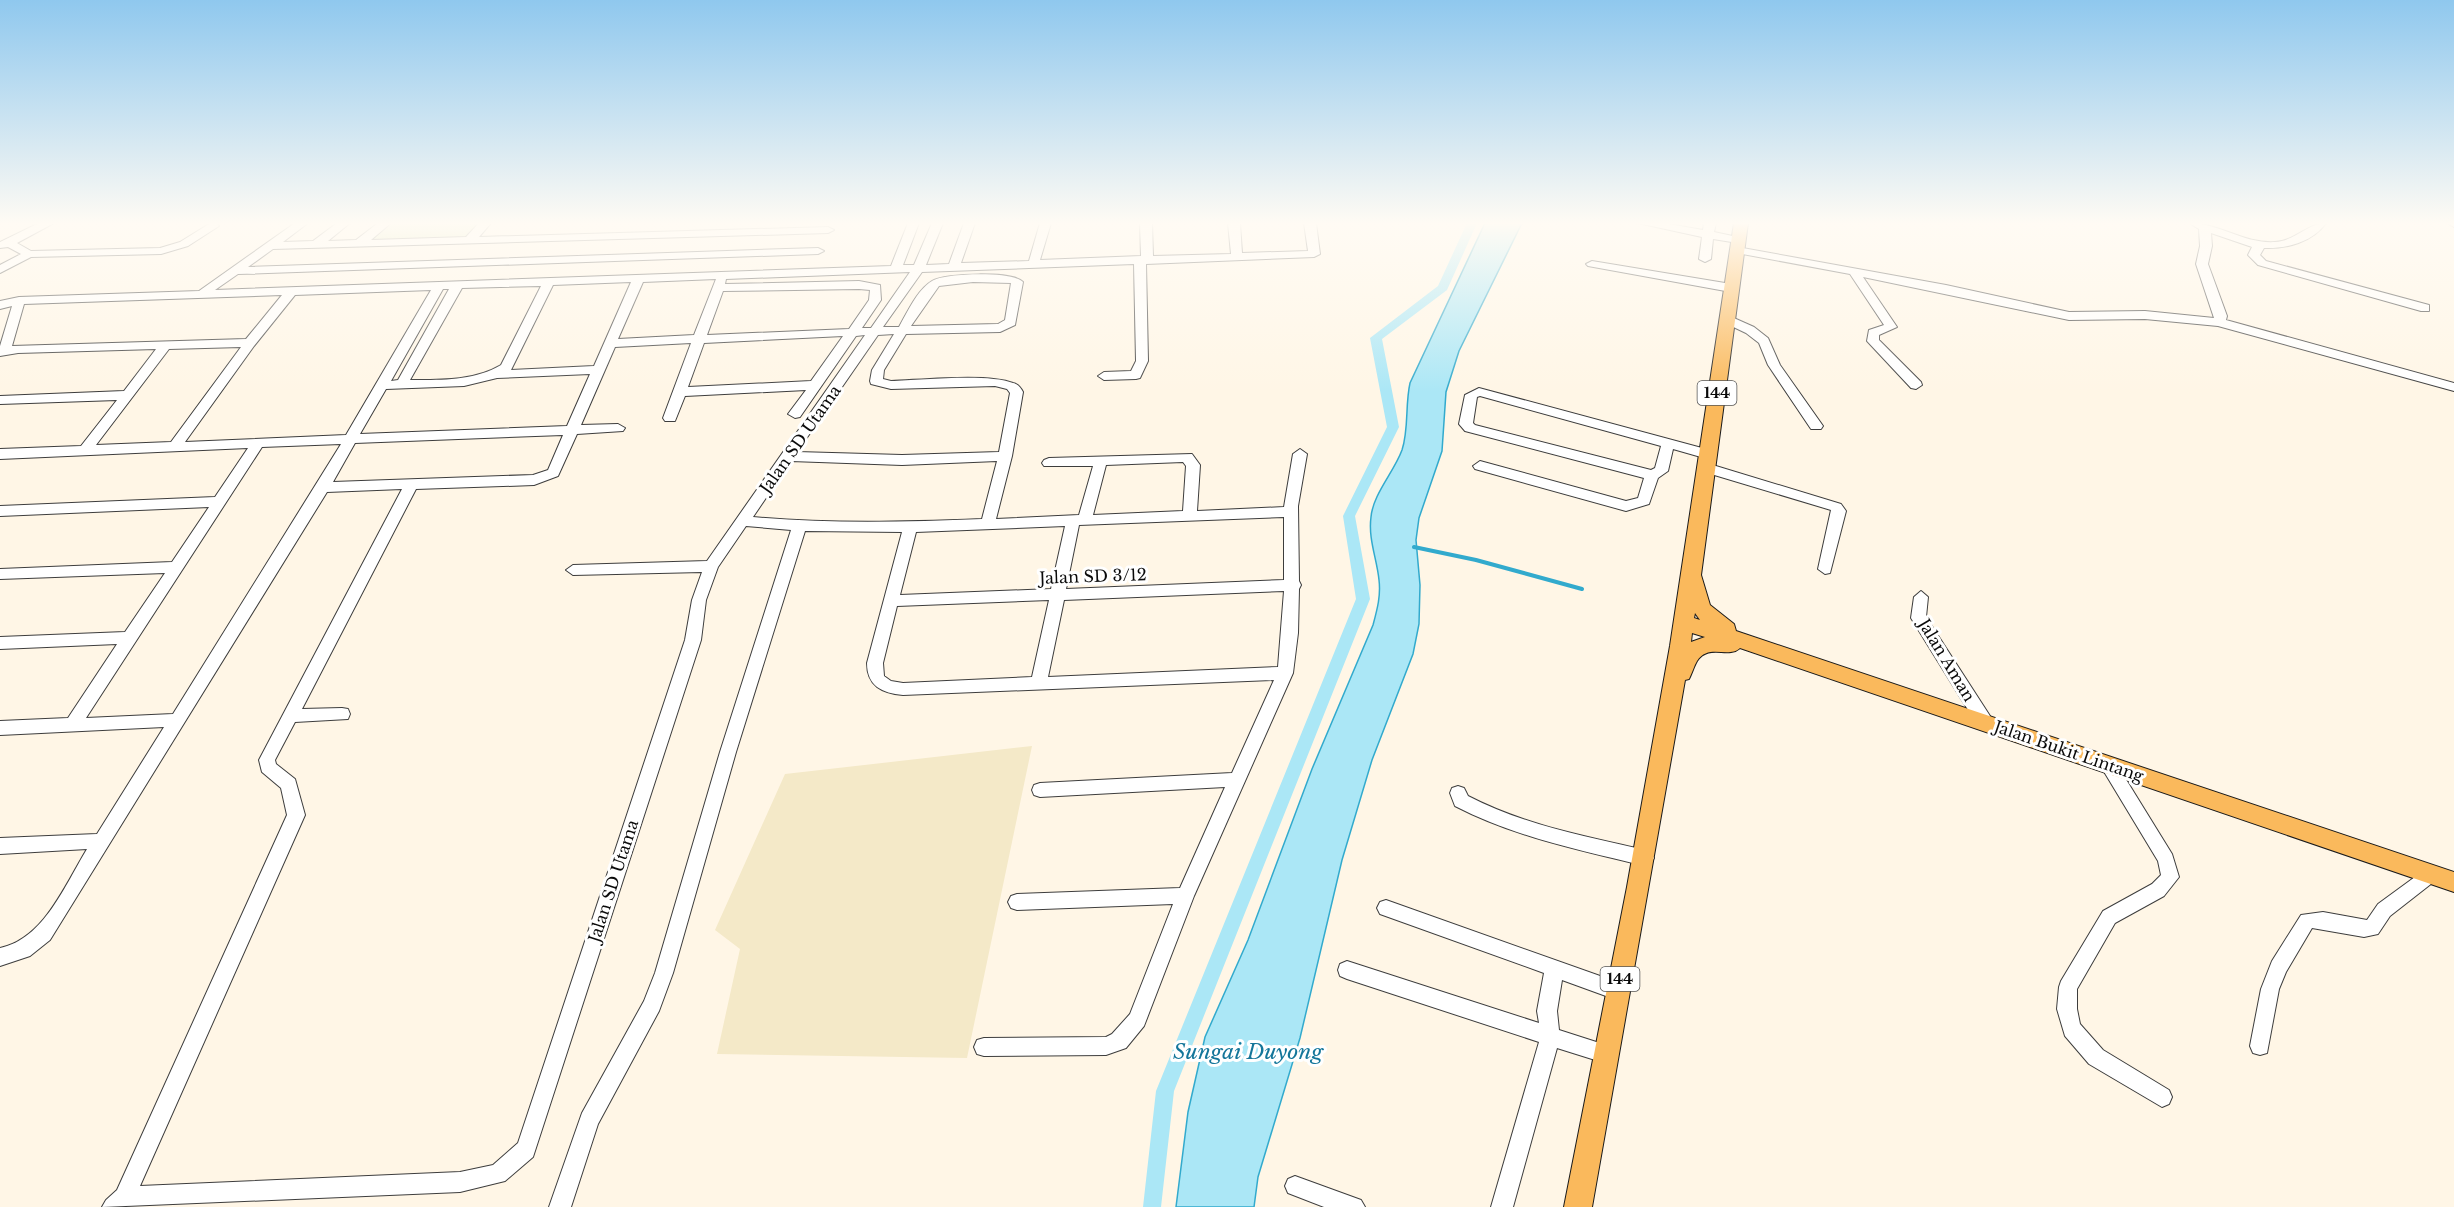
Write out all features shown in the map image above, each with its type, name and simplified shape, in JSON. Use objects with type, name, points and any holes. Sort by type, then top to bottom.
[{"type":"main road","name":"144","points":[[1578,1207],[1608,1055],[1617,991],[1645,858],[1694,564],[1732,279]]},
{"type":"main road","points":[[1694,564],[1697,601],[1713,621],[1813,664]]},
{"type":"main road","name":"Jalan Bukit Lintang","points":[[1683,622],[2454,882]]},
{"type":"main road","points":[[1666,724],[1686,656],[1702,646],[1724,643],[1813,664]]},
{"type":"street","points":[[201,295],[223,279]]},
{"type":"street","points":[[415,288],[424,279]]},
{"type":"street","points":[[721,282],[745,279]]},
{"type":"street","name":"Jalan SD Utama","points":[[118,1202],[460,1182],[498,1174],[526,1150],[693,640],[699,600],[711,566],[911,279]]},
{"type":"street","points":[[988,524],[1005,456],[1017,392],[1011,386],[995,382],[891,386],[876,381],[878,370],[933,285],[938,282],[996,279]]},
{"type":"street","points":[[611,343],[1007,326],[1011,322],[1017,282],[1005,279]]},
{"type":"street","points":[[1104,376],[1136,375],[1142,361],[1144,353],[1143,279]]},
{"type":"street","points":[[1681,279],[1731,288]]},
{"type":"street","points":[[1859,279],[1891,327],[1873,333],[1873,341],[1916,385]]},
{"type":"street","points":[[1893,279],[2069,316],[2145,315],[2220,319],[2454,387]]},
{"type":"street","points":[[2207,279],[2220,319]]},
{"type":"street","points":[[2321,279],[2425,308]]},
{"type":"street","points":[[323,487],[544,478],[558,466],[638,280]]},
{"type":"street","points":[[0,305],[19,301],[638,280],[872,286],[877,291],[875,300],[795,414]]},
{"type":"street","points":[[670,418],[721,282]]},
{"type":"street","points":[[498,374],[506,368],[548,284]]},
{"type":"street","points":[[402,384],[457,286]]},
{"type":"street","points":[[0,957],[21,953],[34,945],[44,934],[323,487],[438,287]]},
{"type":"street","points":[[175,446],[250,343],[291,292]]},
{"type":"street","points":[[19,301],[3,351],[250,343]]},
{"type":"street","points":[[1727,319],[1750,330],[1764,341],[1774,365],[1816,426]]},
{"type":"street","points":[[85,450],[165,345]]},
{"type":"street","points":[[382,385],[475,380],[498,374],[598,369]]},
{"type":"street","points":[[679,392],[816,386]]},
{"type":"street","points":[[1668,444],[1661,471],[1652,475],[1470,428],[1466,424],[1472,395],[1479,392],[1668,444],[1707,461],[1836,507],[1839,511],[1826,569]]},
{"type":"street","points":[[0,400],[127,395]]},
{"type":"street","points":[[0,454],[618,428]]},
{"type":"street","points":[[73,724],[260,442]]},
{"type":"street","points":[[984,1047],[1106,1046],[1119,1041],[1137,1020],[1185,896],[1234,780],[1285,673],[1291,641],[1294,585],[1291,512],[1300,454]]},
{"type":"street","points":[[788,456],[902,460],[1005,456]]},
{"type":"street","points":[[1049,463],[1187,457],[1193,465],[1190,515]]},
{"type":"street","points":[[1039,682],[1057,595],[1079,520],[1101,460]]},
{"type":"street","points":[[1480,466],[1626,506],[1644,501],[1652,475]]},
{"type":"street","points":[[118,1202],[296,815],[289,784],[268,767],[267,760],[412,484]]},
{"type":"street","points":[[0,511],[219,502]]},
{"type":"street","points":[[742,521],[799,526],[910,527],[1291,512]]},
{"type":"street","points":[[560,1207],[589,1120],[652,1005],[664,973],[728,752],[799,526]]},
{"type":"street","points":[[910,527],[893,601],[875,663],[876,679],[881,685],[903,688],[1285,673]]},
{"type":"street","points":[[573,570],[711,566]]},
{"type":"street","points":[[0,574],[177,567]]},
{"type":"street","name":"Jalan SD 3/12","points":[[893,601],[1294,585]]},
{"type":"street","name":"Jalan Aman","points":[[1921,597],[1918,609],[1919,618],[1984,722]]},
{"type":"street","points":[[0,643],[130,638]]},
{"type":"street","points":[[291,716],[342,714]]},
{"type":"street","points":[[0,728],[177,720]]},
{"type":"street","points":[[2108,765],[2166,860],[2170,877],[2158,890],[2109,917],[2068,987],[2067,1009],[2072,1029],[2096,1057],[2162,1097]]},
{"type":"street","points":[[1040,790],[1234,780]]},
{"type":"street","points":[[1458,793],[1461,801],[1480,812],[1555,836],[1645,858]]},
{"type":"street","points":[[0,846],[102,841]]},
{"type":"street","points":[[2260,1046],[2270,989],[2279,966],[2302,926],[2307,921],[2323,920],[2359,928],[2372,928],[2384,910],[2430,874]]},
{"type":"street","points":[[1017,902],[1185,896]]},
{"type":"street","points":[[1386,908],[1617,991]]},
{"type":"street","points":[[1502,1207],[1550,1037],[1547,1011],[1554,969]]},
{"type":"street","points":[[1347,970],[1608,1055]]},
{"type":"street","points":[[1295,1186],[1354,1207]]},
{"type":"shaded area","points":[[1032,746],[967,1058],[717,1054],[740,949],[715,930],[785,774]]},
{"type":"water","name":"Sungai Duyong","points":[[1459,279],[1494,279],[1459,351],[1446,392],[1442,451],[1419,518],[1416,540],[1420,585],[1419,624],[1413,654],[1372,760],[1342,860],[1300,1038],[1258,1177],[1254,1207],[1176,1207],[1188,1112],[1205,1037],[1248,940],[1312,769],[1373,625],[1379,586],[1371,533],[1371,517],[1380,491],[1402,450],[1406,434],[1410,383]]},
{"type":"waterway","points":[[1152,1207],[1165,1091],[1363,599],[1349,516],[1393,427],[1376,338],[1443,288],[1447,279]]},
{"type":"waterway","points":[[1414,547],[1476,560],[1582,589]]}]
